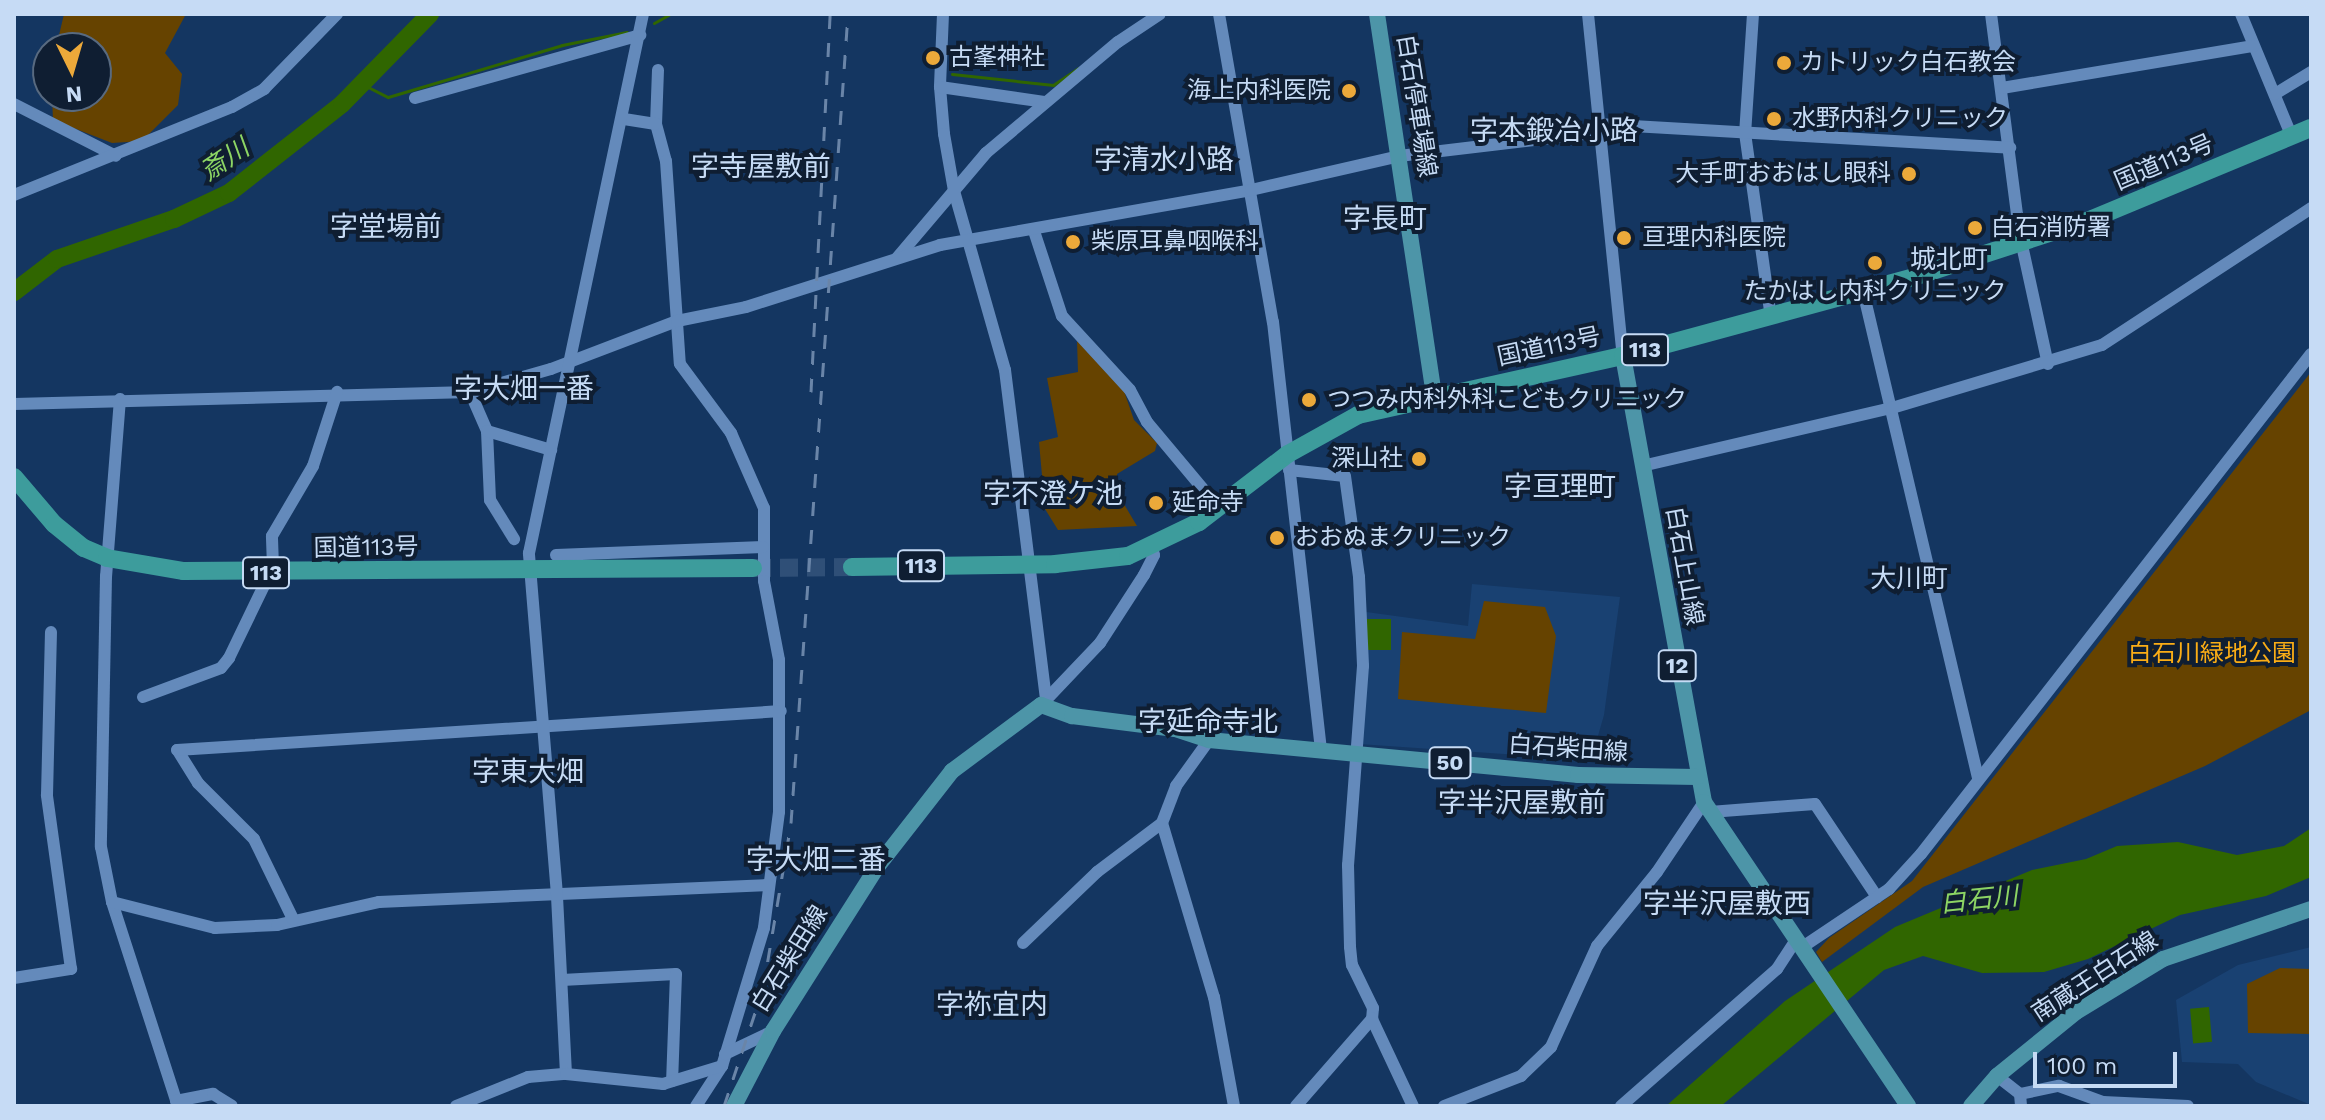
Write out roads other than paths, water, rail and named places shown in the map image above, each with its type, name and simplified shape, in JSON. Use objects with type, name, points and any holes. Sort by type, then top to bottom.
[{"type":"highway","name":"国道113号","points":[[852,567],[1095,562],[1152,547],[1219,508],[1358,415],[1434,394],[1623,356],[1771,318],[2021,244],[2311,128]]},
{"type":"highway","name":"国道113号","points":[[14,477],[68,537],[107,558],[184,571],[270,573],[753,568]]},
{"type":"main road","name":"白石停車場線","points":[[1377,14],[1434,394]]},
{"type":"main road","name":"白石上山線","points":[[1623,356],[1697,777],[1707,807],[1908,1106]]},
{"type":"main road","name":"白石柴田線","points":[[734,1106],[773,1031],[862,888],[952,771],[1043,703],[1072,716],[1175,729],[1209,740],[1578,775],[1697,777]]},
{"type":"main road","name":"南蔵王白石線","points":[[1971,1106],[1997,1076],[2076,1012],[2163,959],[2311,909]]},
{"type":"street","points":[[14,195],[116,156],[264,89],[337,14]]},
{"type":"street","points":[[566,1074],[557,895],[540,728],[529,570],[551,450],[624,119],[643,14]]},
{"type":"street","points":[[943,14],[940,87],[954,191],[1005,370],[1043,703]]},
{"type":"street","points":[[897,258],[986,153],[1160,14]]},
{"type":"street","points":[[1219,14],[1251,190],[1288,462],[1321,750]]},
{"type":"street","points":[[1588,14],[1623,356]]},
{"type":"street","points":[[1753,14],[1745,133],[1771,318]]},
{"type":"street","points":[[1991,14],[2021,244],[2048,364]]},
{"type":"street","points":[[2241,14],[2292,137]]},
{"type":"street","points":[[415,98],[640,35]]},
{"type":"street","points":[[2002,88],[2254,46]]},
{"type":"street","points":[[658,70],[656,124],[666,161],[677,321],[685,376],[731,433],[764,508],[764,581],[775,619],[781,711],[779,812],[755,964],[723,1060],[696,1106]]},
{"type":"street","points":[[2275,94],[2307,74],[2311,89]]},
{"type":"street","points":[[940,87],[1046,102]]},
{"type":"street","points":[[14,104],[116,156]]},
{"type":"street","points":[[624,119],[656,124]]},
{"type":"street","points":[[14,404],[337,392],[470,392],[570,361],[677,321],[746,307],[897,258],[968,240],[1034,231],[1251,190],[1399,156],[1598,128],[2010,148]]},
{"type":"street","points":[[1642,466],[1892,408],[2048,364],[2118,337],[2311,208]]},
{"type":"street","points":[[1034,231],[1062,316],[1130,390],[1147,422],[1219,508]]},
{"type":"street","points":[[1863,291],[1978,778]]},
{"type":"street","points":[[1621,1106],[1801,948],[1877,897],[1921,854],[2311,354]]},
{"type":"street","points":[[143,697],[221,668],[270,573],[272,536],[313,466],[337,392]]},
{"type":"street","points":[[470,392],[487,431],[490,500],[514,539]]},
{"type":"street","points":[[120,399],[107,558],[100,826],[112,902],[177,1103],[213,1094],[232,1106]]},
{"type":"street","points":[[487,431],[551,450]]},
{"type":"street","points":[[1288,462],[1345,476],[1362,651],[1348,865],[1350,947],[1352,965],[1373,1008],[1372,1019],[1413,1106]]},
{"type":"street","points":[[556,555],[763,547]]},
{"type":"street","points":[[1043,703],[1100,643],[1144,575],[1154,555],[1152,547]]},
{"type":"street","points":[[14,978],[71,969],[47,795],[51,632]]},
{"type":"street","points":[[293,919],[254,839],[198,783],[177,750],[540,728],[632,717],[781,711]]},
{"type":"street","points":[[1023,943],[1097,872],[1162,823],[1176,786],[1209,740]]},
{"type":"street","points":[[1444,1106],[1521,1076],[1551,1047],[1597,946],[1707,807],[1815,804],[1877,897]]},
{"type":"street","points":[[1162,823],[1214,997],[1234,1106]]},
{"type":"street","points":[[112,902],[215,928],[293,919],[379,902],[768,885]]},
{"type":"street","points":[[562,980],[676,974],[672,1081]]},
{"type":"street","points":[[1296,1106],[1372,1019]]},
{"type":"street","points":[[456,1106],[512,1082],[566,1074],[634,1083],[672,1081],[723,1060],[773,1031]]},
{"type":"street","points":[[1997,1076],[2021,1100],[2059,1086],[2103,1102],[2188,1106]]},
{"type":"water","points":[[1367,619],[1391,619],[1391,650],[1367,650]]},
{"type":"water","name":"白石川","points":[[2311,828],[2311,877],[2266,896],[2180,915],[2088,959],[2044,972],[1982,973],[1923,956],[1884,970],[1721,1106],[1666,1106],[1785,1001],[1895,927],[2032,870],[2086,859],[2117,846],[2178,842],[2237,855],[2284,846]]},
{"type":"water","points":[[2209,1007],[2212,1042],[2193,1044],[2190,1009]]},
{"type":"waterway","name":"斎川","points":[[14,292],[57,259],[174,219],[229,193],[342,104],[430,14]]},
{"type":"waterway","points":[[654,23],[670,14]]},
{"type":"waterway","points":[[362,84],[388,97],[562,45],[627,32]]},
{"type":"waterway","points":[[952,74],[1053,85],[1078,68]]},
{"type":"tunnel","points":[[753,568],[852,567]]},
{"type":"railway","points":[[811,392],[830,14]]},
{"type":"railway","points":[[724,1106],[763,989],[791,823],[848,14]]},
{"type":"place","name":"古峯神社","points":[[933,58]]},
{"type":"place","name":"カトリック白石教会","points":[[1784,63]]},
{"type":"place","name":"海上内科医院","points":[[1349,91]]},
{"type":"place","name":"水野内科クリニック","points":[[1774,119]]},
{"type":"place","name":"大手町おおはし眼科","points":[[1909,174]]},
{"type":"place","name":"白石消防署","points":[[1975,228]]},
{"type":"place","name":"亘理内科医院","points":[[1624,238]]},
{"type":"place","name":"柴原耳鼻咽喉科","points":[[1073,242]]},
{"type":"place","name":"たかはし内科クリニック","points":[[1875,263]]},
{"type":"place","name":"つつみ内科外科こどもクリニック","points":[[1309,400]]},
{"type":"place","name":"深山社","points":[[1419,459]]},
{"type":"place","name":"延命寺","points":[[1156,503]]},
{"type":"place","name":"おおぬまクリニック","points":[[1277,538]]},
{"type":"district","name":"字本鍛冶小路","points":[[1554,131]]},
{"type":"district","name":"字清水小路","points":[[1164,160]]},
{"type":"district","name":"字寺屋敷前","points":[[761,167]]},
{"type":"district","name":"字長町","points":[[1385,219]]},
{"type":"district","name":"字堂場前","points":[[386,227]]},
{"type":"district","name":"城北町","points":[[1949,260]]},
{"type":"district","name":"字大畑一番","points":[[524,389]]},
{"type":"district","name":"字亘理町","points":[[1560,487]]},
{"type":"district","name":"字不澄ケ池","points":[[1053,494]]},
{"type":"district","name":"大川町","points":[[1909,579]]},
{"type":"district","name":"字延命寺北","points":[[1208,722]]},
{"type":"district","name":"字東大畑","points":[[528,772]]},
{"type":"district","name":"字半沢屋敷前","points":[[1522,803]]},
{"type":"district","name":"字大畑二番","points":[[816,860]]},
{"type":"district","name":"字半沢屋敷西","points":[[1727,904]]},
{"type":"district","name":"字祢宜内","points":[[992,1005]]},
{"type":"park label","name":"白石川緑地公園","points":[[2212,654]]}]
